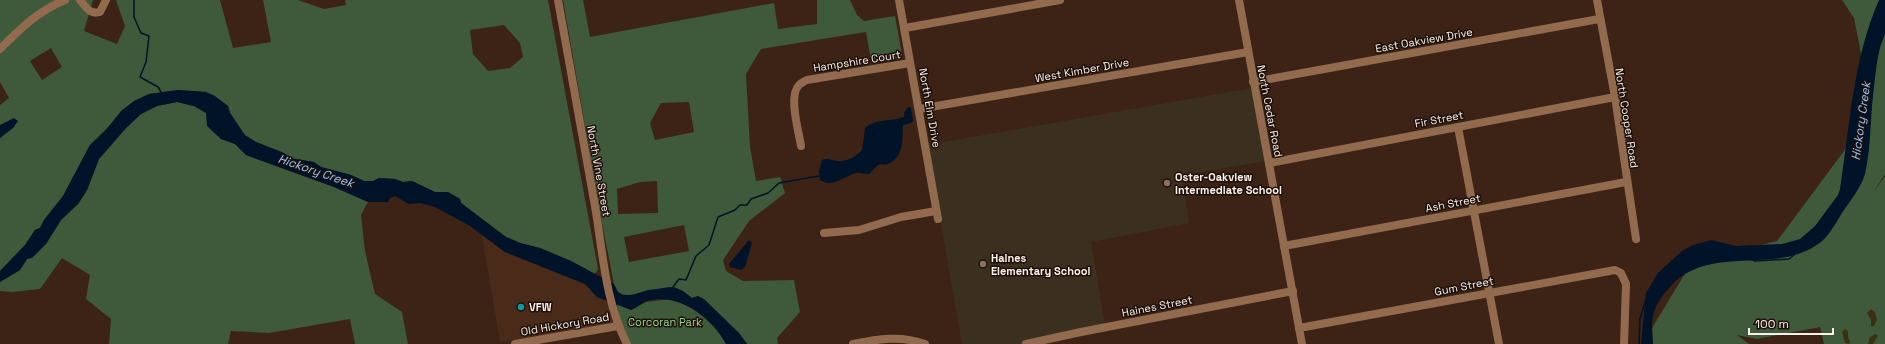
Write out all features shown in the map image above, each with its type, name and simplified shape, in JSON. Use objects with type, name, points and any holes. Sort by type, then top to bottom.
[{"type":"street","points":[[0,49],[30,20],[49,7],[65,0]]},
{"type":"street","points":[[80,0],[90,11],[96,13],[100,12],[106,0]]},
{"type":"street","name":"North Vine Street","points":[[558,0],[595,206],[604,269],[614,313],[618,326],[627,344]]},
{"type":"street","name":"North Elm Drive","points":[[899,0],[938,219]]},
{"type":"street","points":[[905,28],[1060,0]]},
{"type":"street","name":"North Cedar Road","points":[[1241,0],[1253,82],[1302,344]]},
{"type":"street","name":"North Cooper Road","points":[[1596,0],[1614,97],[1636,239]]},
{"type":"street","name":"East Oakview Drive","points":[[1253,82],[1599,19]]},
{"type":"street","name":"West Kimber Drive","points":[[919,109],[1248,52]]},
{"type":"street","name":"Hampshire Court","points":[[801,146],[794,105],[795,95],[799,86],[807,80],[910,63]]},
{"type":"street","name":"Fir Street","points":[[1269,163],[1614,97]]},
{"type":"street","points":[[1458,127],[1499,344]]},
{"type":"street","name":"Ash Street","points":[[1284,246],[1626,182]]},
{"type":"street","points":[[824,233],[859,230],[896,218],[936,211]]},
{"type":"street","name":"Gum Street","points":[[1299,328],[1611,270],[1621,273],[1626,284],[1624,344]]},
{"type":"street","name":"Haines Street","points":[[1026,344],[1293,291]]},
{"type":"street","name":"Old Hickory Road","points":[[516,344],[618,326]]},
{"type":"street","points":[[853,344],[894,338],[906,339],[925,344]]},
{"type":"shaded area","points":[[1252,88],[1267,161],[1182,175],[1189,223],[1091,242],[1105,326],[1023,344],[962,344],[927,145]]},
{"type":"shaded area","points":[[482,235],[505,252],[585,284],[597,297],[609,301],[616,325],[500,342]]},
{"type":"green space","points":[[0,0],[93,0],[84,31],[117,44],[125,26],[116,0],[220,0],[233,48],[271,42],[263,0],[298,0],[324,9],[346,5],[345,0],[548,0],[598,269],[595,274],[571,261],[540,248],[520,243],[506,237],[461,203],[460,199],[448,192],[435,192],[412,181],[403,182],[395,179],[379,178],[373,181],[364,181],[351,175],[321,167],[314,162],[290,158],[284,153],[256,142],[244,135],[230,113],[228,106],[206,92],[178,90],[149,94],[134,101],[90,145],[63,196],[44,220],[40,228],[35,230],[25,245],[0,271],[0,138],[10,128],[0,125],[0,105],[9,98],[0,82]],"holes":[[[504,25],[520,43],[523,57],[510,68],[488,71],[473,54],[470,30]],[[51,48],[62,67],[42,80],[30,61]]]},
{"type":"green space","points":[[563,0],[583,0],[590,37],[774,3],[778,29],[817,24],[817,0],[850,0],[857,15],[864,21],[895,16],[902,55],[895,58],[883,61],[871,60],[866,32],[761,49],[746,74],[750,147],[756,181],[780,177],[785,193],[749,221],[723,260],[726,271],[743,281],[794,280],[800,312],[777,338],[778,344],[747,344],[739,333],[698,296],[692,298],[681,290],[673,287],[629,295],[618,292],[614,284]],"holes":[[[689,102],[694,132],[655,140],[650,123],[661,103]],[[657,181],[658,213],[618,214],[617,189],[640,182]],[[684,225],[689,251],[629,262],[624,237]]]},
{"type":"green space","points":[[1842,0],[1885,0],[1885,174],[1873,193],[1885,176],[1885,344],[1824,344],[1820,327],[1757,339],[1737,335],[1749,344],[1653,344],[1652,328],[1692,262],[1777,241],[1844,151],[1869,94],[1854,18]]},
{"type":"green space","points":[[177,102],[194,106],[206,113],[221,139],[235,144],[246,155],[334,187],[368,202],[361,215],[365,251],[375,294],[402,312],[408,344],[355,344],[350,319],[269,333],[231,331],[228,344],[109,344],[111,319],[86,299],[90,275],[62,258],[40,289],[12,292],[0,291],[0,282],[20,270],[27,259],[46,244],[61,220],[78,204],[87,190],[99,159],[126,128],[141,114],[157,106]]},
{"type":"green space","name":"Corcoran Park","points":[[670,299],[687,306],[702,316],[721,336],[726,344],[630,344],[618,315],[617,303],[631,310],[646,302]]},
{"type":"sand","points":[[1871,309],[1875,312],[1877,320],[1873,327],[1871,326],[1871,320],[1867,313]]},
{"type":"sand","points":[[1845,329],[1848,331],[1849,344],[1845,343],[1842,332]]},
{"type":"sand","points":[[1876,334],[1878,336],[1873,344],[1868,344],[1870,337]]},
{"type":"water","points":[[1879,0],[1885,0],[1885,33],[1880,46],[1877,66],[1865,174],[1858,189],[1832,229],[1821,242],[1803,252],[1763,260],[1722,262],[1703,266],[1685,274],[1663,295],[1656,308],[1652,320],[1653,344],[1641,344],[1646,293],[1658,273],[1682,251],[1693,245],[1711,240],[1736,246],[1782,244],[1800,239],[1815,226],[1838,195],[1863,45]]},
{"type":"water","points":[[178,90],[206,92],[215,96],[228,106],[230,113],[245,135],[256,142],[284,153],[290,158],[314,162],[321,167],[351,175],[364,181],[373,181],[379,178],[395,179],[403,182],[412,181],[435,192],[448,192],[460,199],[461,203],[506,237],[520,243],[540,248],[571,261],[614,284],[618,292],[623,295],[632,295],[648,290],[673,287],[683,291],[692,298],[698,296],[704,299],[739,333],[747,344],[726,344],[720,334],[703,316],[693,309],[671,300],[659,299],[647,301],[631,310],[597,297],[585,284],[505,252],[470,226],[435,207],[420,203],[409,204],[395,196],[390,198],[388,202],[368,202],[334,187],[246,155],[235,144],[221,139],[207,126],[206,113],[194,106],[177,102],[157,106],[141,114],[126,128],[99,159],[87,190],[78,204],[61,220],[46,244],[32,258],[27,259],[20,270],[0,282],[0,271],[25,245],[35,230],[40,228],[44,220],[63,196],[90,145],[106,130],[121,111],[134,101],[149,94]]},
{"type":"water","points":[[908,107],[911,108],[913,121],[903,125],[902,147],[893,161],[887,165],[878,165],[869,174],[856,173],[838,181],[829,183],[820,180],[819,171],[822,160],[826,159],[841,161],[848,160],[855,156],[862,150],[865,128],[879,121],[904,117],[904,113]]},
{"type":"water","points":[[14,118],[18,121],[13,128],[0,138],[0,125]]},
{"type":"water","points":[[749,240],[752,243],[745,267],[741,270],[730,267],[729,264]]},
{"type":"waterway","points":[[134,0],[134,17],[141,33],[149,36],[146,62],[140,77],[158,87],[161,92]]},
{"type":"waterway","points":[[673,287],[679,279],[686,280],[696,256],[709,245],[718,217],[735,210],[740,205],[747,205],[751,199],[768,193],[779,183],[819,176]]},
{"type":"waterway","name":"Hickory Creek","points":[[1750,259],[1755,261],[1789,259],[1794,255]]},
{"type":"waterway","name":"Hickory Creek","points":[[1639,344],[1640,319],[1646,299]]},
{"type":"place","name":"Oster-Oakview Intermediate School","points":[[1167,183]]},
{"type":"place","name":"Haines Elementary School","points":[[983,264]]},
{"type":"place","name":"VFW","points":[[521,307]]}]
